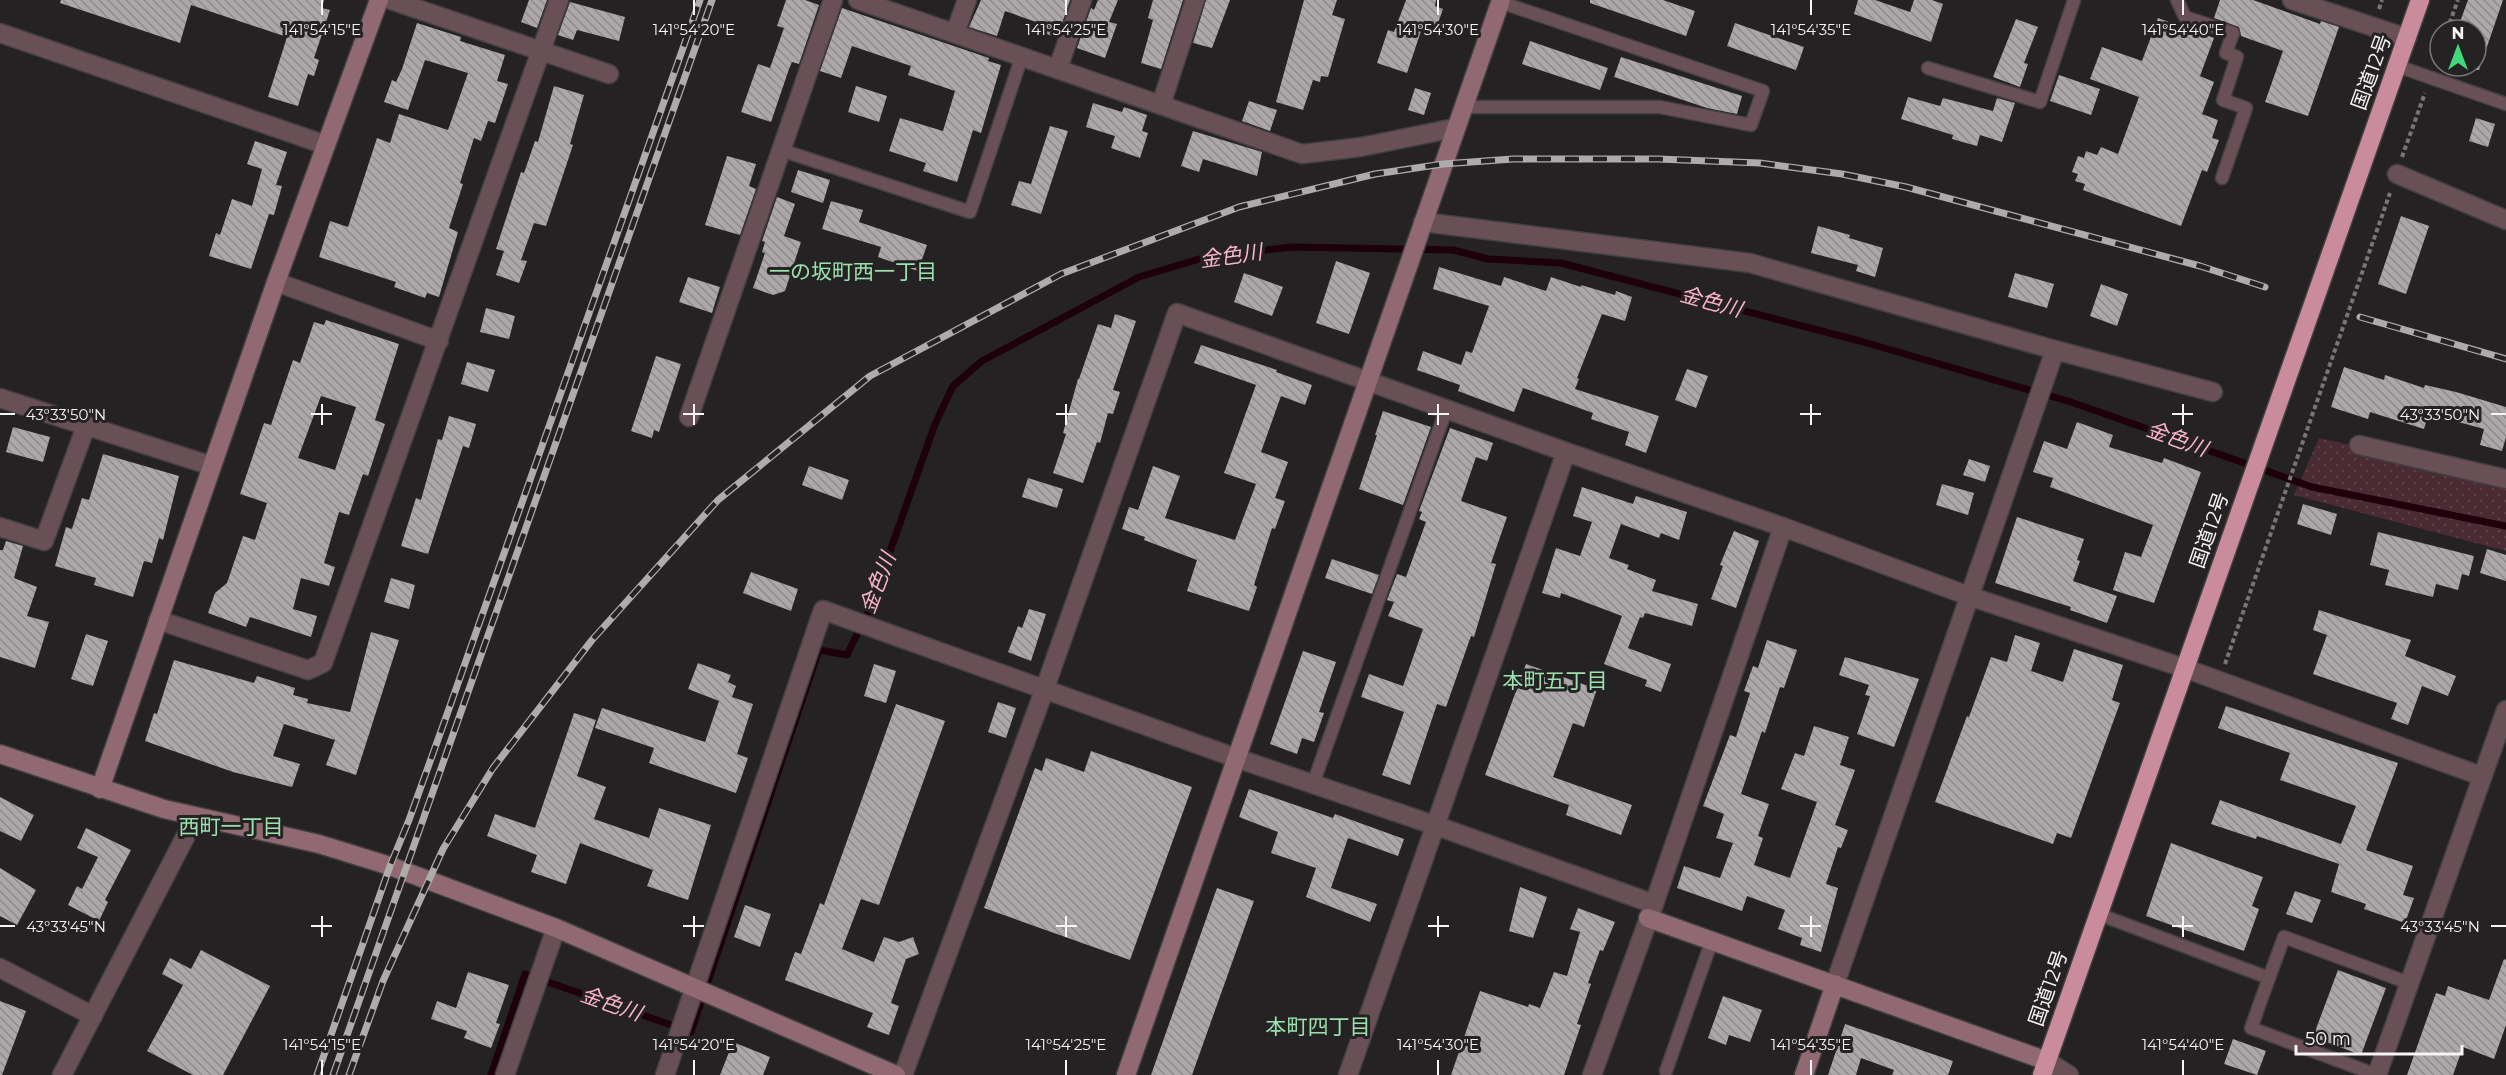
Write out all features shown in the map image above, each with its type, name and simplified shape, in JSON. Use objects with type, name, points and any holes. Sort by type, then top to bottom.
[{"type":"highway","name":"国道12号","points":[[2044,1068],[2421,0]]},
{"type":"street","points":[[100,789],[276,282],[326,145],[390,0],[609,74]]},
{"type":"street","points":[[158,620],[308,670],[323,663],[559,0]]},
{"type":"street","points":[[689,417],[833,0]]},
{"type":"street","points":[[858,0],[886,4],[955,33],[1302,153],[1361,147],[1455,128]]},
{"type":"street","points":[[955,33],[966,0]]},
{"type":"street","points":[[1058,68],[1082,0]]},
{"type":"street","points":[[1161,105],[1195,0]]},
{"type":"street","points":[[2292,0],[2407,38]]},
{"type":"street","points":[[1126,1075],[1500,1]]},
{"type":"street","points":[[0,33],[326,145]]},
{"type":"street","points":[[2397,174],[2506,220]]},
{"type":"street","points":[[1423,222],[1750,263],[2055,350],[2213,392]]},
{"type":"street","points":[[276,282],[439,341]]},
{"type":"street","points":[[903,1075],[1045,688],[1177,314],[1783,527],[1970,596],[2184,668],[2481,776]]},
{"type":"street","points":[[1803,1075],[2055,350]]},
{"type":"street","points":[[0,398],[212,466]]},
{"type":"street","points":[[0,527],[44,541],[86,426]]},
{"type":"street","points":[[2359,445],[2506,479]]},
{"type":"street","points":[[1348,1075],[1566,452]]},
{"type":"street","points":[[1592,1075],[1783,527]]},
{"type":"street","points":[[665,1075],[824,610],[1236,758],[1437,826],[1651,911],[1712,940],[1835,984],[2044,1068],[2068,1075]]},
{"type":"street","points":[[2377,1075],[2481,776],[2500,743],[2506,710]]},
{"type":"street","points":[[0,754],[100,789],[195,818],[319,844],[390,866],[556,928],[896,1075]]},
{"type":"street","points":[[62,1075],[195,818]]},
{"type":"street","points":[[505,1075],[556,928]]},
{"type":"street","points":[[0,968],[93,1016]]},
{"type":"lane","points":[[1928,68],[2040,102],[2074,0]]},
{"type":"lane","points":[[2177,0],[2186,17],[2233,33],[2226,53],[2237,57],[2223,100],[2246,108],[2222,178]]},
{"type":"lane","points":[[1463,107],[1660,107],[1751,125],[1763,91],[1500,1]]},
{"type":"lane","points":[[781,150],[970,213],[1022,56]]},
{"type":"lane","points":[[2397,66],[2428,77]]},
{"type":"lane","points":[[2430,78],[2506,104]]},
{"type":"lane","points":[[1313,784],[1446,410]]},
{"type":"lane","points":[[2098,914],[2269,978]]},
{"type":"lane","points":[[2377,1075],[2251,1028],[2284,937],[2409,983]]},
{"type":"lane","points":[[1666,1071],[1712,940]]},
{"type":"path","points":[[2451,18],[2458,0]]},
{"type":"path","points":[[2219,681],[2430,78]]},
{"type":"shaded area","points":[[2319,438],[2506,479],[2506,551],[2294,495]]},
{"type":"building","points":[[61,0],[324,0],[322,8],[330,10],[314,58],[319,60],[314,76],[308,74],[298,106],[268,97],[287,37],[191,5],[180,43],[60,3]]},
{"type":"building","points":[[529,0],[547,0],[537,28],[521,22]]},
{"type":"building","points":[[786,0],[805,0],[819,5],[799,64],[792,62],[771,122],[741,112],[758,64],[770,68],[784,28],[777,26]]},
{"type":"building","points":[[981,0],[1070,0],[1057,38],[1037,30],[1039,23],[1005,11],[997,36],[969,27]]},
{"type":"building","points":[[1098,0],[1118,0],[1109,22],[1117,24],[1105,58],[1077,48],[1091,8],[1094,10]]},
{"type":"building","points":[[1153,0],[1183,0],[1161,69],[1141,63],[1153,20],[1148,18]]},
{"type":"building","points":[[1206,0],[1230,0],[1212,48],[1193,43]]},
{"type":"building","points":[[1304,0],[1337,0],[1332,15],[1345,19],[1328,77],[1321,76],[1320,82],[1313,80],[1303,110],[1276,102]]},
{"type":"building","points":[[1406,0],[1436,0],[1435,6],[1443,9],[1437,26],[1424,22],[1407,73],[1377,63],[1388,30],[1394,32]]},
{"type":"building","points":[[1590,0],[1663,0],[1695,11],[1686,36],[1590,3]]},
{"type":"building","points":[[1858,0],[1875,0],[1910,12],[1914,0],[1932,0],[1943,4],[1931,42],[1854,14]]},
{"type":"building","points":[[2220,0],[2253,0],[2320,24],[2321,21],[2339,27],[2308,116],[2265,102],[2283,51],[2241,36],[2239,27],[2214,18]]},
{"type":"building","points":[[2468,0],[2503,0],[2488,44],[2488,18],[2461,18]]},
{"type":"building","points":[[570,2],[625,17],[619,41],[577,30],[573,40],[558,35]]},
{"type":"building","points":[[842,8],[989,58],[988,61],[1001,65],[981,133],[973,130],[957,182],[923,171],[926,163],[889,151],[900,118],[943,131],[955,91],[908,75],[911,66],[852,46],[841,78],[820,71]]},
{"type":"building","points":[[2158,18],[2214,38],[2200,76],[2214,82],[2202,114],[2218,120],[2212,138],[2219,140],[2207,172],[2202,170],[2181,226],[2083,190],[2085,184],[2075,181],[2078,174],[2072,172],[2078,156],[2084,158],[2086,151],[2097,155],[2101,147],[2118,154],[2139,97],[2090,79],[2102,47],[2142,61]]},
{"type":"building","points":[[2016,19],[2038,27],[2024,63],[2028,64],[2020,87],[1993,77]]},
{"type":"building","points":[[417,23],[461,37],[460,41],[505,55],[497,81],[508,84],[495,123],[488,121],[481,141],[474,138],[449,228],[458,232],[439,297],[427,293],[425,298],[394,287],[396,282],[319,257],[330,221],[348,227],[377,138],[390,143],[399,114],[448,130],[468,73],[425,60],[408,110],[384,102],[392,80],[396,82],[402,69]]},
{"type":"building","points":[[1735,23],[1804,47],[1796,70],[1727,46]]},
{"type":"building","points":[[1530,41],[1608,68],[1600,90],[1522,64]]},
{"type":"building","points":[[1621,57],[1742,96],[1737,114],[1707,108],[1614,77]]},
{"type":"building","points":[[2059,75],[2100,89],[2091,115],[2050,101]]},
{"type":"building","points":[[554,86],[584,95],[570,144],[573,145],[546,226],[534,223],[521,260],[527,261],[519,283],[496,275],[504,251],[496,249],[521,172],[524,173],[535,141],[538,142]]},
{"type":"building","points":[[856,86],[887,96],[879,122],[848,112]]},
{"type":"building","points":[[1415,88],[1431,93],[1424,115],[1408,110]]},
{"type":"building","points":[[1908,97],[1940,106],[1943,98],[1993,111],[1997,98],[2015,103],[2002,142],[1980,135],[1977,146],[1952,139],[1953,135],[1901,119]]},
{"type":"building","points":[[1249,101],[1277,110],[1270,131],[1242,121]]},
{"type":"building","points":[[1093,103],[1122,112],[1124,107],[1147,115],[1142,131],[1148,133],[1140,158],[1111,148],[1115,136],[1086,127]]},
{"type":"building","points":[[2476,118],[2495,124],[2488,147],[2469,141]]},
{"type":"building","points":[[1050,126],[1068,131],[1041,214],[1011,205],[1019,181],[1031,184]]},
{"type":"building","points":[[1193,131],[1262,152],[1257,176],[1203,159],[1199,172],[1181,166]]},
{"type":"building","points":[[255,141],[287,152],[276,185],[282,186],[274,215],[269,214],[251,269],[209,256],[216,233],[220,235],[232,199],[252,206],[262,169],[247,164]]},
{"type":"building","points":[[727,156],[756,164],[749,186],[756,189],[740,235],[705,225]]},
{"type":"building","points":[[798,170],[830,180],[823,203],[791,192]]},
{"type":"building","points":[[777,197],[795,204],[784,236],[801,242],[785,291],[773,295],[753,288],[765,253],[762,252],[765,242],[762,241]]},
{"type":"building","points":[[831,201],[863,210],[859,222],[927,245],[918,271],[878,257],[881,247],[822,229]]},
{"type":"building","points":[[2401,216],[2429,226],[2406,294],[2378,284]]},
{"type":"building","points":[[1818,226],[1883,248],[1875,277],[1856,271],[1858,265],[1811,253]]},
{"type":"building","points":[[1336,261],[1370,273],[1349,334],[1316,323]]},
{"type":"building","points":[[1439,267],[1501,286],[1504,277],[1546,291],[1551,277],[1581,287],[1581,285],[1615,295],[1616,291],[1632,297],[1625,321],[1602,314],[1577,378],[1579,379],[1575,389],[1659,416],[1646,453],[1625,445],[1629,432],[1591,419],[1593,413],[1523,388],[1514,412],[1458,391],[1460,385],[1417,370],[1423,351],[1461,365],[1466,351],[1472,353],[1489,306],[1433,289]]},
{"type":"building","points":[[1244,273],[1283,287],[1272,316],[1234,302]]},
{"type":"building","points":[[2015,273],[2054,284],[2047,308],[2008,297]]},
{"type":"building","points":[[688,277],[720,287],[712,313],[679,302]]},
{"type":"building","points":[[2101,284],[2128,294],[2117,326],[2090,316]]},
{"type":"building","points":[[486,308],[515,316],[509,339],[480,332]]},
{"type":"building","points":[[1115,314],[1136,321],[1113,390],[1120,392],[1113,414],[1108,413],[1100,443],[1097,442],[1083,483],[1053,473],[1066,434],[1063,433],[1078,379],[1098,324],[1111,328]]},
{"type":"building","points":[[326,320],[399,344],[375,420],[385,424],[368,476],[363,474],[349,515],[339,512],[324,563],[335,567],[329,586],[301,578],[293,609],[317,616],[311,637],[250,617],[246,627],[208,613],[215,593],[227,583],[243,536],[255,540],[267,503],[240,494],[264,423],[271,425],[293,360],[300,363],[314,322],[324,325]],"holes":[[[321,396],[356,407],[335,470],[298,458]]]},
{"type":"building","points":[[1201,345],[1277,370],[1276,372],[1312,385],[1305,405],[1281,396],[1261,452],[1288,462],[1275,498],[1285,501],[1275,529],[1272,528],[1254,585],[1257,587],[1249,611],[1187,591],[1197,560],[1122,529],[1129,507],[1138,510],[1153,466],[1180,476],[1165,518],[1235,540],[1256,484],[1224,473],[1256,385],[1194,363]]},
{"type":"building","points":[[656,356],[681,364],[659,432],[654,430],[652,438],[631,431]]},
{"type":"building","points":[[467,362],[495,370],[488,392],[461,384]]},
{"type":"building","points":[[2344,367],[2384,380],[2385,375],[2424,388],[2425,385],[2456,392],[2506,407],[2506,437],[2502,451],[2480,445],[2484,429],[2440,417],[2438,422],[2427,419],[2424,429],[2370,412],[2368,419],[2331,407]]},
{"type":"building","points":[[1687,369],[1708,376],[1696,408],[1675,400]]},
{"type":"building","points":[[1383,411],[1431,427],[1403,505],[1359,489]]},
{"type":"building","points":[[449,416],[476,424],[469,448],[463,446],[428,554],[401,546],[416,498],[421,500],[438,439],[442,440]]},
{"type":"building","points":[[2077,422],[2113,435],[2109,447],[2162,463],[2164,458],[2201,472],[2154,603],[2113,590],[2125,552],[2141,557],[2153,525],[2050,487],[2053,478],[2033,472],[2044,441],[2067,449]]},
{"type":"building","points":[[13,427],[50,437],[43,462],[6,452]]},
{"type":"building","points":[[1450,428],[1493,443],[1487,461],[1476,457],[1461,501],[1507,517],[1491,563],[1496,564],[1474,637],[1471,636],[1446,707],[1437,704],[1410,785],[1382,775],[1404,712],[1361,697],[1369,674],[1403,686],[1423,629],[1388,616],[1394,602],[1387,600],[1397,574],[1406,577],[1426,522],[1419,519],[1422,512],[1419,511]]},
{"type":"building","points":[[103,454],[179,476],[163,540],[159,538],[152,563],[144,561],[133,597],[94,585],[96,578],[55,566],[66,527],[72,529],[82,498],[89,500]]},
{"type":"building","points":[[1969,459],[1990,466],[1985,482],[1963,475]]},
{"type":"building","points":[[809,466],[849,480],[842,500],[802,485]]},
{"type":"building","points":[[1028,478],[1063,489],[1057,508],[1022,497]]},
{"type":"building","points":[[1942,484],[1974,493],[1968,515],[1936,505]]},
{"type":"building","points":[[1582,487],[1633,504],[1636,496],[1687,512],[1679,540],[1661,533],[1659,538],[1621,524],[1609,558],[1629,565],[1627,569],[1656,580],[1652,591],[1698,604],[1692,626],[1645,613],[1643,618],[1640,617],[1628,648],[1671,664],[1661,692],[1645,686],[1647,680],[1604,664],[1622,616],[1561,593],[1560,598],[1542,593],[1556,548],[1580,556],[1592,522],[1573,516]]},
{"type":"building","points":[[2303,504],[2337,514],[2331,535],[2297,524]]},
{"type":"building","points":[[2017,517],[2084,539],[2073,581],[2117,596],[2107,623],[2070,610],[2071,607],[1995,583]]},
{"type":"building","points":[[1734,531],[1759,541],[1736,608],[1711,599],[1723,566],[1720,565]]},
{"type":"building","points":[[2378,532],[2474,556],[2469,576],[2462,574],[2458,590],[2436,584],[2433,597],[2385,585],[2389,570],[2370,565]]},
{"type":"building","points":[[6,541],[23,546],[14,578],[37,587],[27,616],[49,622],[35,668],[0,657],[0,550],[3,550]]},
{"type":"building","points":[[2487,549],[2506,555],[2506,581],[2480,573]]},
{"type":"building","points":[[1332,559],[1379,575],[1372,594],[1325,578]]},
{"type":"building","points":[[751,572],[798,589],[791,611],[743,593]]},
{"type":"building","points":[[391,578],[415,585],[409,609],[384,602]]},
{"type":"building","points":[[1029,609],[1046,614],[1031,661],[1008,652],[1018,626],[1022,628]]},
{"type":"building","points":[[2319,610],[2411,640],[2405,656],[2456,676],[2448,696],[2422,686],[2408,725],[2391,719],[2397,703],[2313,674],[2327,635],[2313,630]]},
{"type":"building","points":[[371,632],[399,640],[356,775],[326,765],[335,740],[284,724],[273,756],[300,764],[292,787],[233,772],[145,741],[154,713],[157,714],[174,660],[254,683],[257,676],[295,688],[293,695],[308,699],[307,703],[350,712]]},
{"type":"building","points":[[86,634],[108,641],[93,686],[71,679]]},
{"type":"building","points":[[2015,635],[2040,643],[2031,671],[2063,682],[2074,649],[2123,665],[2112,700],[2120,703],[2071,838],[2057,833],[2053,844],[1935,802],[1991,657],[2007,662]]},
{"type":"building","points":[[1767,640],[1797,650],[1784,688],[1780,687],[1765,733],[1762,731],[1741,794],[1769,804],[1758,836],[1763,838],[1754,865],[1790,878],[1817,802],[1781,789],[1795,753],[1804,756],[1814,726],[1849,737],[1840,765],[1855,770],[1835,825],[1848,830],[1841,848],[1838,847],[1826,884],[1838,888],[1821,952],[1800,945],[1802,938],[1778,929],[1785,910],[1747,896],[1742,911],[1677,888],[1684,866],[1720,878],[1733,843],[1716,838],[1724,814],[1703,806],[1730,735],[1736,737],[1750,693],[1744,691],[1753,666],[1758,668]]},
{"type":"building","points":[[1303,651],[1336,662],[1319,712],[1324,713],[1314,742],[1302,738],[1297,754],[1270,744]]},
{"type":"building","points":[[1845,657],[1919,679],[1894,747],[1857,734],[1870,696],[1865,695],[1869,685],[1839,675]]},
{"type":"building","points":[[698,663],[731,675],[728,682],[736,686],[732,697],[753,704],[737,754],[748,758],[736,793],[649,763],[654,748],[595,728],[602,708],[705,742],[719,701],[688,689]]},
{"type":"building","points":[[874,664],[896,671],[886,703],[864,696]]},
{"type":"building","points":[[1526,664],[1597,689],[1584,727],[1573,723],[1553,777],[1632,805],[1621,835],[1566,815],[1569,805],[1485,775]]},
{"type":"building","points":[[998,702],[1016,708],[1006,738],[988,732]]},
{"type":"building","points":[[896,704],[945,721],[879,905],[861,899],[842,949],[874,962],[884,937],[899,942],[913,937],[919,954],[906,959],[891,1003],[899,1006],[889,1035],[867,1027],[873,1013],[785,980],[795,952],[801,954],[820,903],[824,905]]},
{"type":"building","points":[[2226,706],[2398,763],[2366,850],[2413,866],[2403,895],[2414,898],[2405,923],[2364,909],[2366,904],[2331,892],[2339,864],[2257,836],[2256,839],[2211,824],[2220,800],[2341,844],[2356,806],[2280,780],[2290,753],[2218,728]]},
{"type":"building","points":[[574,713],[596,720],[577,776],[606,787],[594,819],[649,838],[659,808],[711,825],[688,900],[647,886],[653,870],[580,843],[566,884],[531,872],[537,855],[487,836],[495,814],[535,828]]},
{"type":"building","points":[[1091,751],[1192,787],[1130,960],[984,908],[1035,768],[1042,771],[1046,758],[1084,772]]},
{"type":"building","points":[[1249,789],[1333,818],[1335,814],[1404,839],[1398,856],[1348,838],[1331,888],[1377,904],[1370,922],[1306,897],[1316,868],[1271,853],[1278,832],[1239,817]]},
{"type":"building","points":[[0,797],[34,815],[21,841],[0,831]]},
{"type":"building","points":[[86,828],[131,850],[105,900],[108,902],[99,921],[68,905],[77,886],[82,889],[98,857],[77,848]]},
{"type":"building","points":[[2171,843],[2263,877],[2252,906],[2259,909],[2244,951],[2146,916]]},
{"type":"building","points":[[0,868],[36,890],[17,925],[0,916]]},
{"type":"building","points":[[1520,887],[1547,897],[1533,938],[1509,931]]},
{"type":"building","points":[[1217,888],[1254,901],[1192,1075],[1151,1075]]},
{"type":"building","points":[[2295,891],[2321,900],[2312,923],[2286,914]]},
{"type":"building","points":[[745,905],[771,914],[760,947],[734,937]]},
{"type":"building","points":[[1578,908],[1615,922],[1603,951],[1600,950],[1588,983],[1591,984],[1577,1024],[1581,1025],[1564,1075],[1451,1075],[1480,991],[1528,1007],[1529,1004],[1540,1008],[1554,972],[1567,976],[1580,932],[1570,929]]},
{"type":"building","points":[[201,950],[270,986],[223,1075],[193,1075],[147,1051],[183,985],[162,974],[170,958],[191,969]]},
{"type":"building","points":[[2504,959],[2506,960],[2506,1025],[2494,1059],[2463,1047],[2453,1075],[2407,1075],[2436,993],[2445,996],[2448,986],[2489,1000]]},
{"type":"building","points":[[2338,970],[2386,988],[2361,1055],[2313,1037]]},
{"type":"building","points":[[468,972],[509,985],[496,1023],[500,1024],[491,1048],[464,1038],[467,1031],[431,1019],[437,1001],[456,1008]]},
{"type":"building","points":[[1723,996],[1762,1010],[1750,1042],[1729,1035],[1726,1045],[1708,1038]]},
{"type":"building","points":[[0,1001],[26,1011],[2,1075],[0,1075]]},
{"type":"building","points":[[1845,1024],[1953,1061],[1948,1075],[1892,1075],[1894,1070],[1861,1058],[1856,1075],[1828,1075]]},
{"type":"building","points":[[2233,1039],[2266,1051],[2257,1075],[2224,1064]]},
{"type":"building","points":[[733,1042],[770,1057],[763,1075],[720,1075]]},
{"type":"waterway","name":"金色川","points":[[491,1075],[525,974],[691,1032],[819,650],[847,655],[870,608],[935,424],[953,386],[982,361],[1139,277],[1206,257],[1292,247],[1453,250],[1488,259],[1561,263],[1860,341],[2071,402],[2312,487],[2506,526]]},
{"type":"railway","points":[[317,1075],[700,0]]},
{"type":"railway","points":[[333,1075],[712,0]]},
{"type":"railway","points":[[349,1075],[383,981],[443,849],[493,768],[592,640],[718,500],[870,376],[1061,274],[1239,207],[1375,174],[1443,164],[1513,159],[1658,159],[1760,163],[1842,174],[1906,187],[2200,266],[2265,287]]},
{"type":"railway","points":[[2360,317],[2506,359]]},
{"type":"district","name":"一の坂町西一丁目","points":[[853,272]]},
{"type":"district","name":"本町五丁目","points":[[1555,681]]},
{"type":"district","name":"西町一丁目","points":[[231,827]]},
{"type":"district","name":"本町四丁目","points":[[1318,1027]]}]
